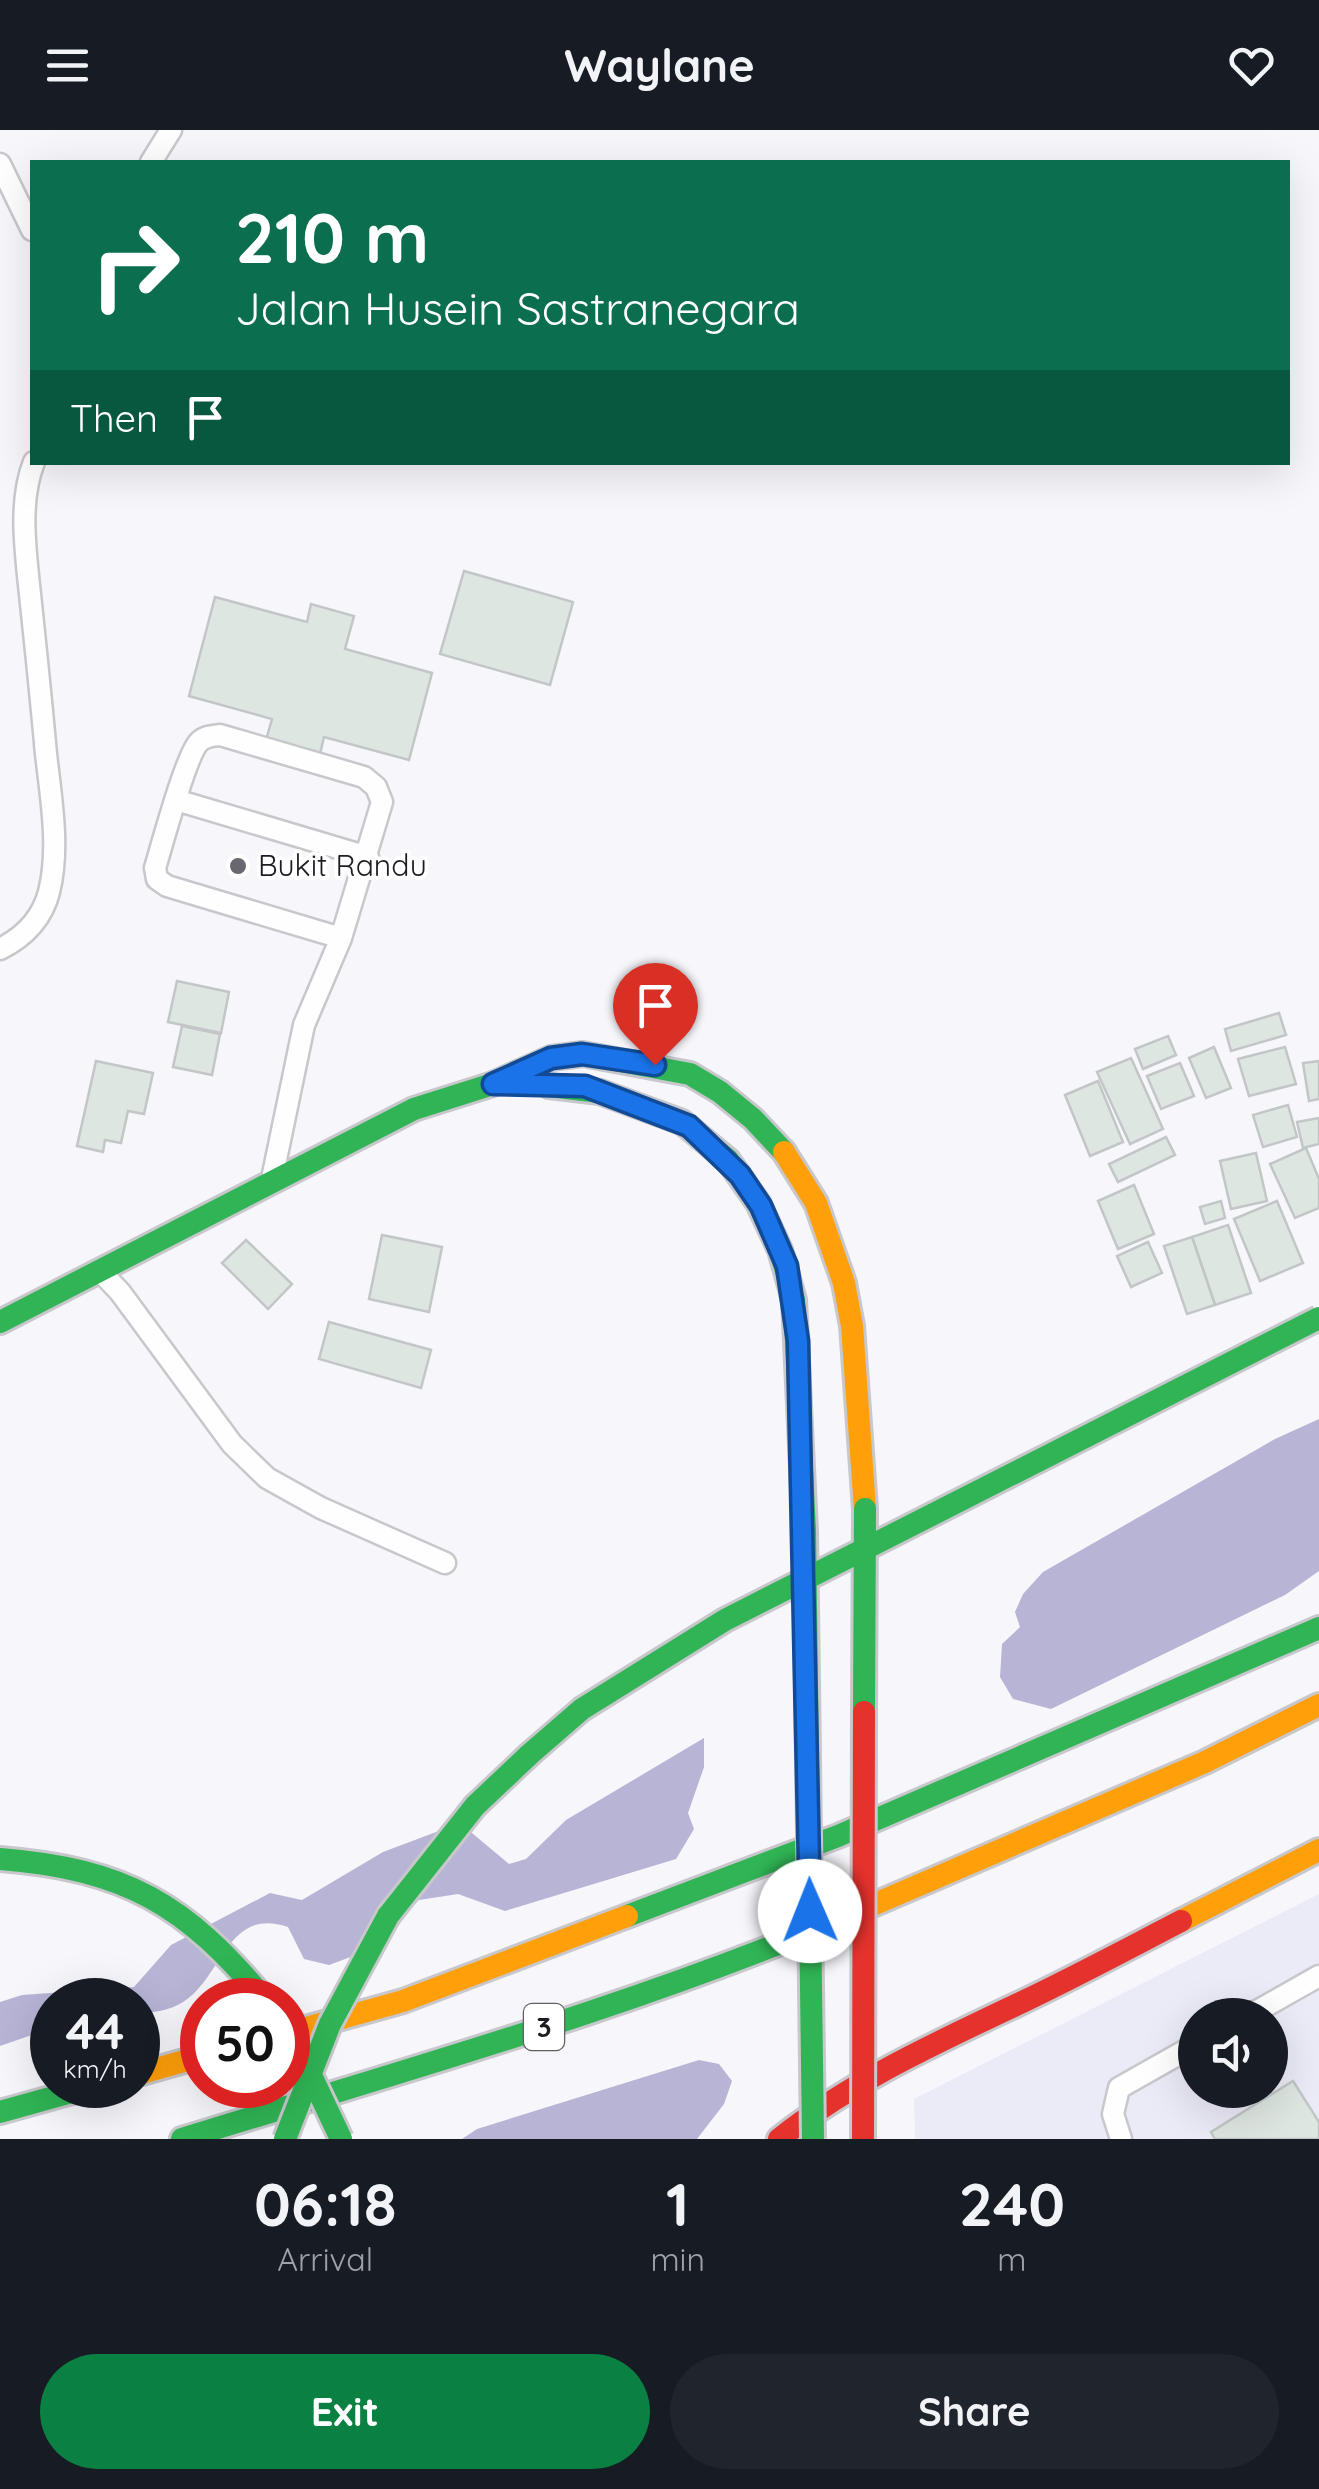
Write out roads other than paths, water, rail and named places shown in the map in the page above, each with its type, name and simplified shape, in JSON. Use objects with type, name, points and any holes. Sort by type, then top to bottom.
[{"type":"main road","points":[[0,1322],[387,1121],[493,1084],[551,1058],[582,1054],[690,1074],[753,1119],[790,1157],[816,1204],[844,1283],[852,1326],[866,1509],[863,2139]]},
{"type":"main road","points":[[493,1084],[585,1086],[689,1126],[716,1150],[761,1206],[787,1266],[794,1300],[804,1531],[813,2139]]},
{"type":"main road","points":[[285,2139],[328,2021],[388,1916],[475,1806],[582,1709],[726,1620],[1319,1318]]},
{"type":"main road","points":[[310,2026],[403,2002],[838,1836],[1319,1628]]},
{"type":"main road","name":"3","points":[[182,2139],[549,2026],[792,1940],[1204,1762],[1319,1704]]},
{"type":"main road","points":[[780,2139],[823,2104],[923,2048],[1021,2003],[1319,1850]]},
{"type":"main road","points":[[0,1859],[102,1873],[135,1886],[199,1929],[246,1978]]},
{"type":"main road","points":[[310,2077],[340,2139]]},
{"type":"main road","points":[[0,2112],[30,2104]]},
{"type":"lane","points":[[152,160],[171,130]]},
{"type":"lane","points":[[0,164],[30,226]]},
{"type":"lane","points":[[0,948],[16,941],[40,914],[49,892],[54,855],[26,556],[25,516],[33,465]]},
{"type":"lane","points":[[272,1182],[304,1025],[341,938],[382,802],[376,787],[364,777],[220,735],[207,736],[196,744],[176,800],[155,868],[157,879],[167,886],[341,938]]},
{"type":"lane","points":[[176,800],[368,857]]},
{"type":"lane","points":[[101,1272],[232,1444],[267,1478],[321,1508],[445,1563]]},
{"type":"lane","points":[[1280,1998],[1319,1976]]},
{"type":"lane","points":[[1121,2139],[1113,2114],[1119,2088],[1178,2055]]},
{"type":"place","name":"Bukit Randu","points":[[238,866]]}]
